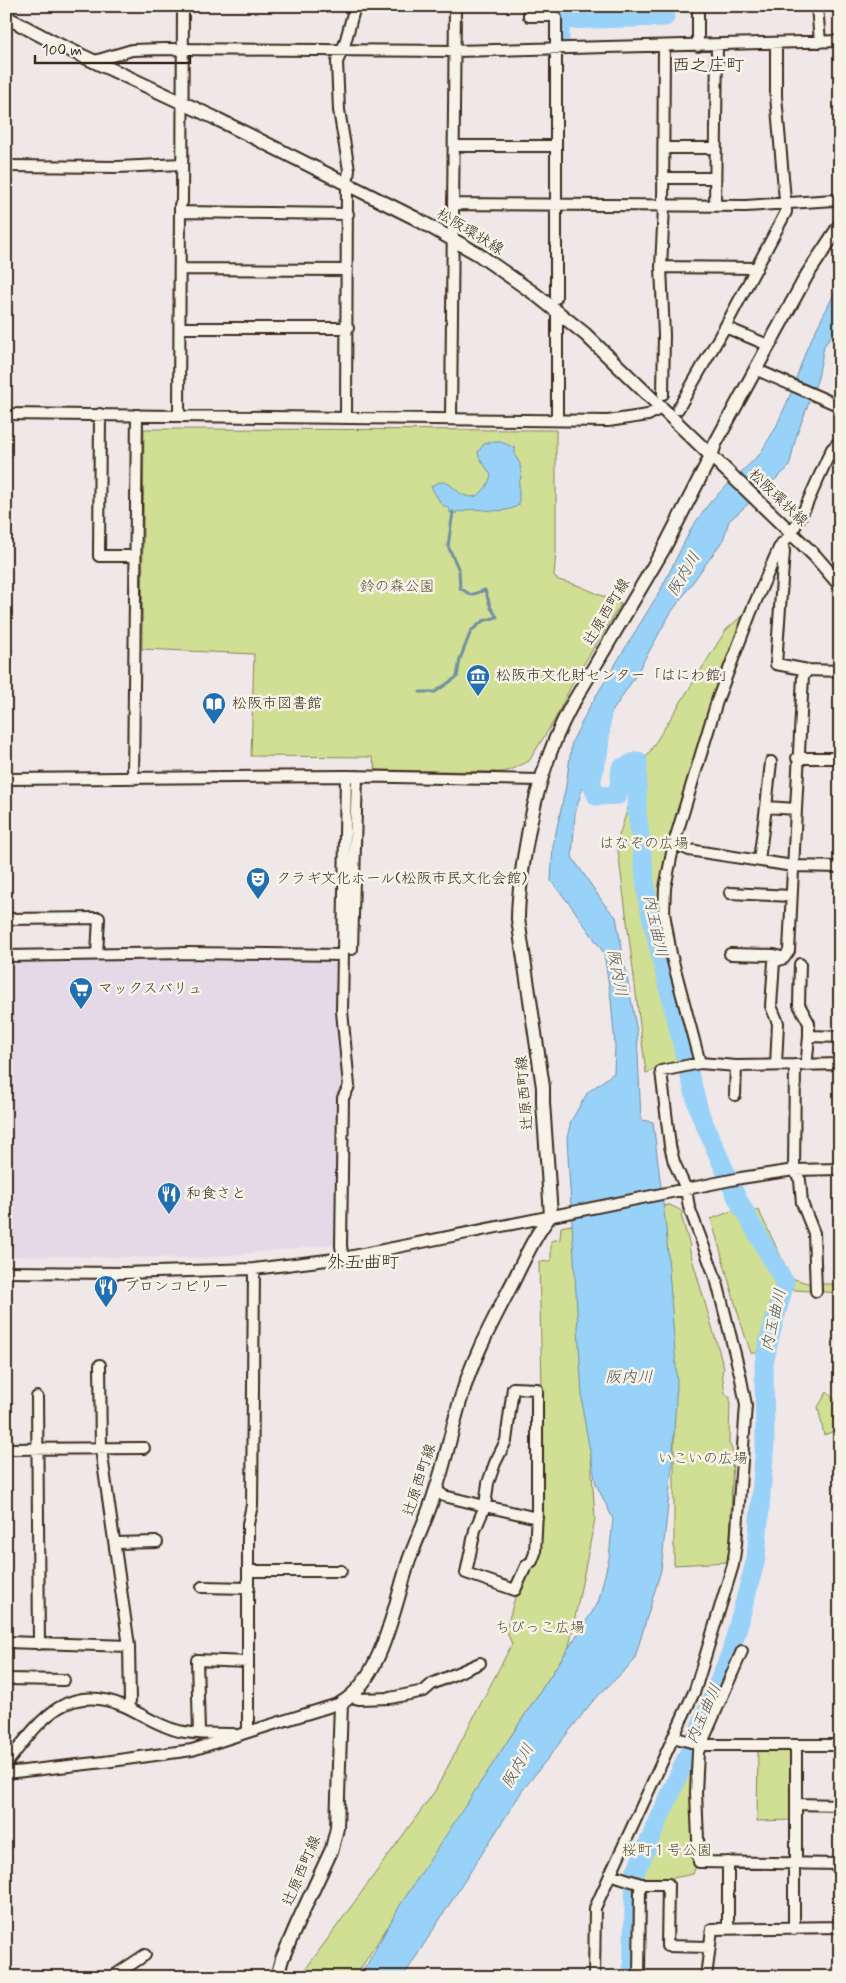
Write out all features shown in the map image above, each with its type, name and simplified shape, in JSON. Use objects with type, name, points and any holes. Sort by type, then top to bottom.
[{"type":"main road","name":"松阪環状線","points":[[6,17],[214,118],[452,238],[516,280],[585,334],[815,556],[840,585]]},
{"type":"main road","name":"辻原西町線","points":[[277,1977],[293,1932],[332,1849],[337,1828],[341,1703],[352,1697],[363,1684],[379,1653],[410,1559],[436,1490],[448,1451],[461,1396],[486,1333],[539,1230],[551,1215],[543,1087],[518,919],[527,840],[540,780],[556,734],[570,708],[715,459],[715,444],[759,371],[768,345],[807,276],[840,225]]},
{"type":"street","points":[[179,416],[180,212],[184,105],[183,6]]},
{"type":"street","points":[[346,418],[348,328],[347,184],[349,170],[339,110],[337,62],[345,43],[355,6]]},
{"type":"street","points":[[451,419],[454,6]]},
{"type":"street","points":[[529,6],[529,16],[554,16],[556,18],[556,298]]},
{"type":"street","points":[[698,6],[698,46]]},
{"type":"street","points":[[817,6],[820,42]]},
{"type":"street","points":[[95,61],[132,50],[455,51],[840,42]]},
{"type":"street","points":[[678,408],[757,268],[786,212],[787,203],[776,96],[776,44]]},
{"type":"street","points":[[716,206],[717,45]]},
{"type":"street","points":[[663,394],[664,335],[661,267],[664,207],[664,46]]},
{"type":"street","points":[[454,146],[556,146]]},
{"type":"street","points":[[664,148],[716,148]]},
{"type":"street","points":[[6,166],[118,167],[182,164]]},
{"type":"street","points":[[663,178],[715,178]]},
{"type":"street","points":[[453,204],[664,207],[746,206],[834,200],[840,202]]},
{"type":"street","points":[[180,212],[348,214]]},
{"type":"street","points":[[661,267],[757,268]]},
{"type":"street","points":[[180,269],[347,270]]},
{"type":"street","points":[[556,311],[557,420]]},
{"type":"street","points":[[725,326],[768,345]]},
{"type":"street","points":[[180,328],[348,328]]},
{"type":"street","points":[[759,371],[840,406]]},
{"type":"street","points":[[6,414],[608,421],[648,415],[661,408]]},
{"type":"street","points":[[100,414],[99,556],[135,556]]},
{"type":"street","points":[[134,779],[137,415]]},
{"type":"street","points":[[696,1063],[671,954],[664,913],[665,888],[674,843],[718,698],[751,612],[787,530],[805,508],[832,449],[840,441]]},
{"type":"street","points":[[782,543],[784,551],[776,664],[808,670],[840,671]]},
{"type":"street","points":[[776,1065],[778,1023],[771,1006],[774,962],[784,958],[788,951],[797,758],[803,676],[808,670]]},
{"type":"street","points":[[797,758],[840,758]]},
{"type":"street","points":[[759,860],[770,762]]},
{"type":"street","points":[[6,779],[134,779],[172,776],[357,776],[540,780]]},
{"type":"street","points":[[343,1258],[341,1246],[343,1098],[349,1086],[342,1011],[346,776]]},
{"type":"street","points":[[352,949],[357,776]]},
{"type":"street","points":[[766,807],[796,809]]},
{"type":"street","points":[[674,843],[690,850],[793,866],[840,867]]},
{"type":"street","points":[[730,893],[791,896]]},
{"type":"street","points":[[6,919],[99,918],[97,954]]},
{"type":"street","points":[[6,956],[97,954],[343,955]]},
{"type":"street","points":[[730,954],[774,955],[784,958]]},
{"type":"street","points":[[800,964],[799,1006],[809,1023],[807,1058]]},
{"type":"street","points":[[809,1036],[840,1037]]},
{"type":"street","points":[[594,1977],[595,1908],[695,1690],[732,1565],[736,1544],[746,1405],[717,1282],[689,1207],[686,1189],[674,1162],[670,1146],[660,1071],[696,1063],[736,1066],[840,1064]]},
{"type":"street","points":[[735,1095],[736,1066]]},
{"type":"street","points":[[795,1066],[794,1170],[800,1180],[802,1203],[814,1232],[816,1291]]},
{"type":"street","points":[[6,1272],[254,1269],[343,1258],[741,1178],[794,1170],[840,1169]]},
{"type":"street","points":[[243,1733],[248,1662],[248,1524],[252,1505],[254,1269]]},
{"type":"street","points":[[100,1366],[101,1449],[129,1646],[130,1701]]},
{"type":"street","points":[[513,1388],[537,1389],[535,1553],[532,1561],[526,1566],[515,1590],[466,1573],[475,1530],[484,1506],[491,1476],[506,1441],[513,1388]]},
{"type":"street","points":[[37,1396],[39,1450],[39,1644]]},
{"type":"street","points":[[8,1449],[144,1448]]},
{"type":"street","points":[[436,1490],[444,1496],[536,1518]]},
{"type":"street","points":[[115,1543],[157,1542]]},
{"type":"street","points":[[248,1571],[341,1571]]},
{"type":"street","points":[[202,1588],[248,1588]]},
{"type":"street","points":[[9,1643],[129,1646]]},
{"type":"street","points":[[706,1977],[712,1929],[840,1927],[839,1864],[699,1862],[696,1793],[698,1752],[742,1651]]},
{"type":"street","points":[[199,1732],[197,1660],[248,1662]]},
{"type":"street","points":[[352,1697],[359,1700],[390,1698],[424,1691],[432,1684],[480,1663]]},
{"type":"street","points":[[9,1679],[64,1680]]},
{"type":"street","points":[[6,1764],[33,1730],[53,1711],[72,1701],[85,1698],[99,1698],[123,1706],[179,1731],[243,1733]]},
{"type":"street","points":[[6,1773],[192,1750],[341,1703]]},
{"type":"street","points":[[673,1737],[701,1745],[840,1745]]},
{"type":"street","points":[[794,1929],[796,1745]]},
{"type":"street","points":[[796,1804],[840,1805]]},
{"type":"street","points":[[728,1862],[728,1929]]},
{"type":"street","points":[[610,1874],[641,1884],[668,1884],[667,1946],[709,1947]]},
{"type":"street","points":[[639,1977],[641,1884]]},
{"type":"street","points":[[112,1977],[145,1955]]},
{"type":"shaded area","points":[[533,6],[663,6],[663,15],[562,19],[562,10],[533,9]]},
{"type":"shaded area","points":[[6,960],[333,960],[338,967],[340,1045],[343,1069],[343,1087],[336,1097],[335,1244],[204,1258],[15,1256],[6,1249]]},
{"type":"green space","name":"鈴の森公園","points":[[144,429],[556,430],[556,552],[554,575],[558,580],[577,585],[621,604],[575,678],[555,719],[529,761],[511,770],[502,772],[376,770],[372,757],[251,756],[254,654],[142,649]]},
{"type":"green space","name":"はなぞの広場","points":[[747,611],[662,886],[694,1057],[691,1060],[646,1073],[617,842],[642,764],[726,630]]},
{"type":"green space","points":[[741,1191],[747,1208],[759,1211],[791,1278],[811,1284],[840,1284],[840,1293],[782,1289],[772,1295],[757,1353],[751,1353],[745,1336],[711,1219],[734,1210],[732,1194]]},
{"type":"green space","name":"いこいの広場","points":[[670,1205],[683,1213],[681,1215],[689,1248],[724,1368],[722,1372],[725,1393],[730,1397],[729,1443],[733,1452],[730,1544],[727,1562],[674,1565],[674,1371],[660,1206]]},
{"type":"green space","name":"ちびっこ広場","points":[[576,1224],[595,1519],[569,1647],[355,1977],[300,1977],[435,1791],[512,1644],[506,1630],[516,1594],[529,1570],[540,1499],[542,1386],[539,1262],[551,1261],[551,1241],[560,1239],[561,1227]]},
{"type":"green space","points":[[827,1392],[840,1406],[840,1429],[824,1435],[818,1407]]},
{"type":"green space","name":"桜町１号公園","points":[[685,1749],[694,1752],[696,1866],[693,1874],[662,1879],[630,1875],[627,1870],[656,1814],[664,1791]]},
{"type":"green space","points":[[758,1749],[789,1749],[793,1753],[792,1820],[757,1821]]},
{"type":"water","name":"阪内川","points":[[840,282],[840,323],[824,346],[818,378],[796,437],[789,467],[729,521],[723,540],[670,614],[634,678],[608,718],[593,753],[575,813],[572,857],[604,904],[616,917],[637,1032],[641,1120],[653,1122],[666,1228],[677,1381],[672,1467],[661,1570],[634,1661],[592,1702],[522,1791],[403,1977],[360,1977],[399,1907],[598,1603],[609,1558],[613,1519],[596,1484],[583,1413],[567,1138],[571,1121],[588,1092],[614,1073],[615,1046],[611,999],[604,953],[551,881],[553,846],[566,786],[572,742],[590,706],[660,591],[692,527],[711,501],[760,454],[775,429],[789,398],[807,348]]},
{"type":"water","points":[[501,442],[515,448],[515,455],[520,464],[519,505],[511,509],[495,511],[474,509],[463,512],[457,511],[456,514],[450,513],[450,509],[442,505],[431,487],[442,482],[466,496],[471,497],[479,494],[486,487],[491,475],[479,457],[478,452],[484,444]]},
{"type":"waterway","points":[[560,42],[560,20],[665,17],[665,6]]},
{"type":"waterway","points":[[420,692],[435,692],[457,677],[460,659],[471,631],[483,621],[497,617],[491,608],[485,590],[471,595],[460,588],[459,570],[448,546],[453,512]]},
{"type":"waterway","name":"内玉曲川","points":[[602,712],[599,750],[591,783],[597,796],[618,795],[621,768],[638,761],[637,811],[648,904],[700,1114],[737,1198],[785,1283],[764,1364],[765,1443],[756,1559],[731,1652],[698,1732],[635,1873],[632,1977]]},
{"type":"waterway","points":[[6,1687],[6,1711]]},
{"type":"place","name":"松阪市文化財センター「はにわ館」","points":[[478,697]]},
{"type":"place","name":"松阪市図書館","points":[[214,725]]},
{"type":"place","name":"クラギ文化ホール(松阪市民文化会館)","points":[[258,900]]},
{"type":"place","name":"マックスバリュ","points":[[81,1010]]},
{"type":"place","name":"和食さと","points":[[169,1215]]},
{"type":"place","name":"ブロンコビリー","points":[[106,1308]]},
{"type":"district","name":"西之庄町","points":[[708,66]]},
{"type":"district","name":"外五曲町","points":[[363,1263]]}]
